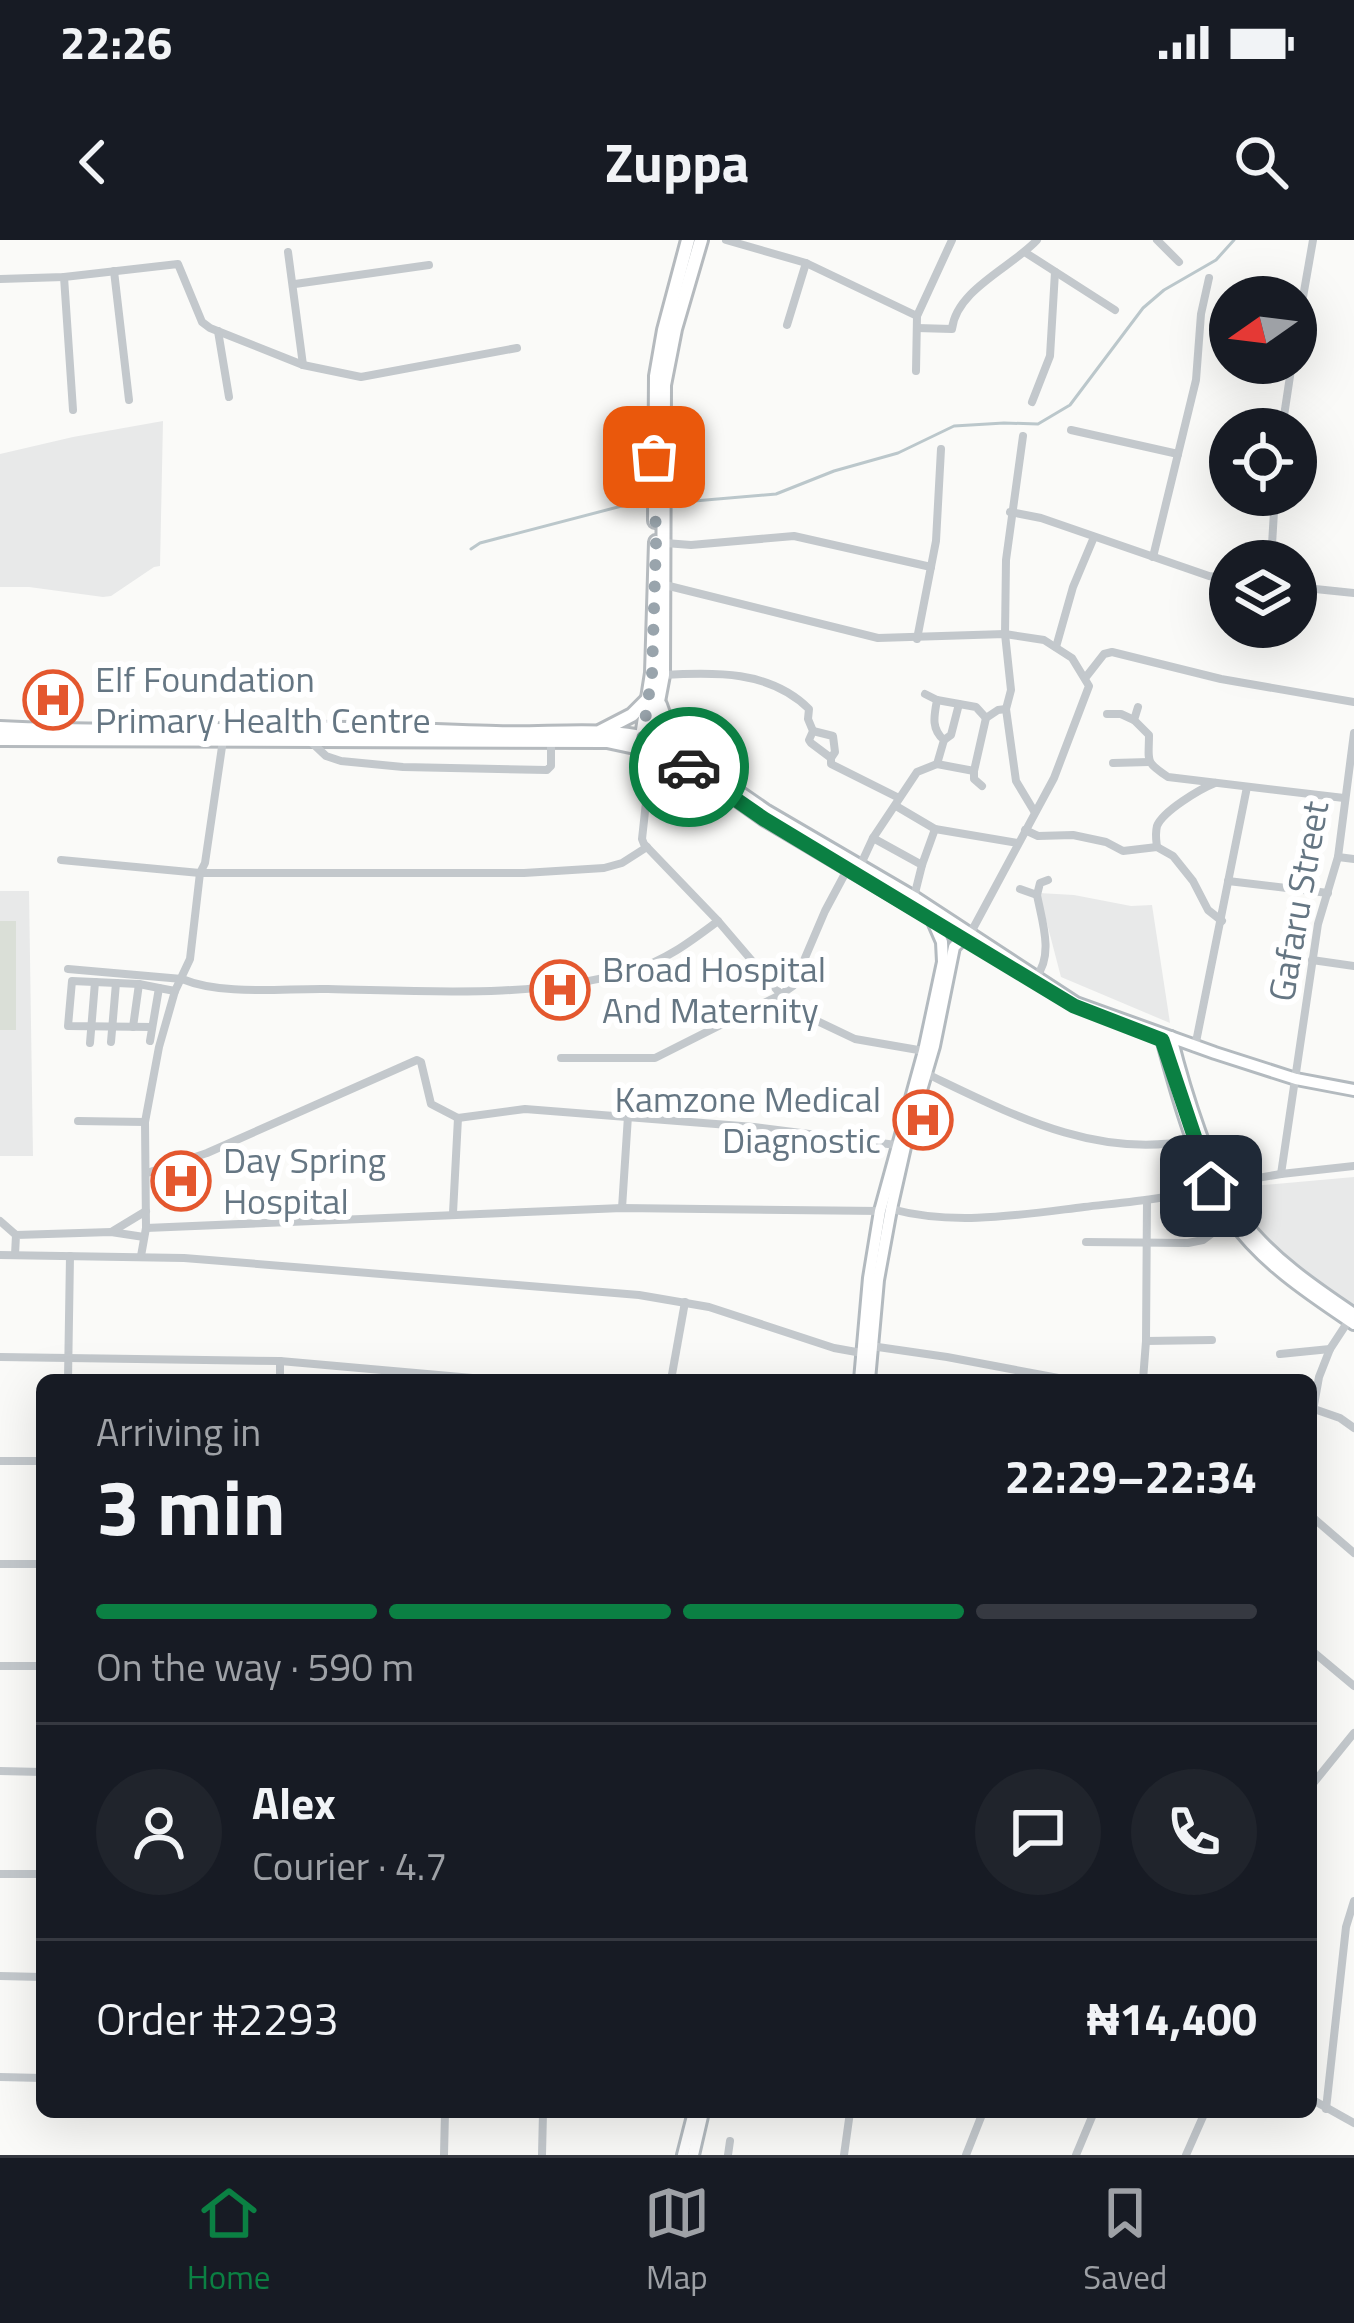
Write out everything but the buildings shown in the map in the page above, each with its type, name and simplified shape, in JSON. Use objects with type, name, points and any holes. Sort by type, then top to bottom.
[{"type":"main road","points":[[596,733],[654,699],[663,675],[664,386],[688,240]]},
{"type":"main road","points":[[646,746],[654,699],[655,391],[661,343],[688,259],[701,240]]},
{"type":"main road","points":[[654,699],[682,753],[958,936],[1074,1006],[1296,1078],[1354,1090]]},
{"type":"main road","points":[[0,728],[223,739],[617,742],[682,753]]},
{"type":"main road","points":[[0,739],[350,729],[622,734],[694,770],[764,819],[914,897],[958,936],[1090,1009],[1166,1038],[1217,1185],[1255,1235],[1352,1319]]},
{"type":"main road","points":[[864,1374],[896,1145],[924,1051],[943,962],[958,936]]},
{"type":"main road","points":[[885,1210],[927,1074],[958,936]]},
{"type":"main road","points":[[1166,1038],[1194,1139],[1231,1219],[1277,1268],[1352,1319]]},
{"type":"main road","points":[[683,2155],[692,2118]]},
{"type":"main road","points":[[693,2155],[702,2118]]},
{"type":"street","points":[[726,240],[806,263],[917,322],[952,329],[962,302],[1037,240]]},
{"type":"street","points":[[916,370],[917,322],[952,240]]},
{"type":"street","points":[[1157,240],[1179,262]]},
{"type":"street","points":[[1306,276],[1312,240]]},
{"type":"street","points":[[288,252],[303,364]]},
{"type":"street","points":[[1025,253],[1115,310]]},
{"type":"street","points":[[787,325],[806,263]]},
{"type":"street","points":[[0,279],[178,264],[202,322],[303,364],[361,377],[517,348]]},
{"type":"street","points":[[295,284],[429,266]]},
{"type":"street","points":[[114,271],[129,400]]},
{"type":"street","points":[[1032,402],[1050,356],[1055,272]]},
{"type":"street","points":[[64,277],[74,410]]},
{"type":"street","points":[[1153,557],[1196,380],[1209,278]]},
{"type":"street","points":[[218,331],[229,397]]},
{"type":"street","points":[[1071,430],[1178,454]]},
{"type":"street","points":[[1023,436],[1006,560],[1005,634],[1012,690],[1006,709],[1016,781],[1034,812]]},
{"type":"street","points":[[917,639],[936,542],[941,449]]},
{"type":"street","points":[[1010,512],[1041,518],[1209,576]]},
{"type":"street","points":[[663,543],[794,536],[931,567]]},
{"type":"street","points":[[1056,647],[1094,537]]},
{"type":"street","points":[[665,585],[878,638],[1005,634],[1044,640],[1072,658],[1089,686],[1054,778],[958,936]]},
{"type":"street","points":[[1317,589],[1354,592]]},
{"type":"street","points":[[1086,677],[1104,654],[1112,652],[1221,679],[1354,702]]},
{"type":"street","points":[[663,675],[728,674],[759,680],[804,703],[813,731],[809,740],[835,767],[875,784],[935,829],[1018,843]]},
{"type":"street","points":[[925,694],[976,707],[986,718]]},
{"type":"street","points":[[937,700],[934,723],[944,740]]},
{"type":"street","points":[[937,764],[959,704]]},
{"type":"street","points":[[1134,720],[1138,707]]},
{"type":"street","points":[[982,786],[974,779],[974,771],[986,718],[1006,709]]},
{"type":"street","points":[[1107,714],[1134,720],[1149,735],[1148,762],[1168,777],[1344,798]]},
{"type":"street","points":[[813,731],[833,736],[835,752],[830,758]]},
{"type":"street","name":"Gafaru Street","points":[[1281,1174],[1318,924],[1339,857],[1354,734]]},
{"type":"street","points":[[141,1256],[146,1233],[145,1122],[159,1048],[175,991],[190,959],[223,739]]},
{"type":"street","points":[[308,739],[326,756],[341,761],[547,770],[551,742]]},
{"type":"street","points":[[646,746],[648,784],[642,839],[780,995],[794,1010],[855,1039],[924,1051]]},
{"type":"street","points":[[1113,764],[1148,762]]},
{"type":"street","points":[[561,1058],[655,1058],[793,986],[824,911],[917,772],[937,764],[974,771]]},
{"type":"street","points":[[1156,847],[1163,816],[1201,788],[1217,783]]},
{"type":"street","points":[[1190,1045],[1222,921],[1247,788]]},
{"type":"street","points":[[914,897],[935,829]]},
{"type":"street","points":[[1025,830],[1038,836],[1073,835],[1106,842],[1123,851],[1156,847],[1173,856],[1208,910],[1222,921]]},
{"type":"street","points":[[873,838],[922,865]]},
{"type":"street","points":[[61,860],[200,873],[524,873],[622,863],[647,847]]},
{"type":"street","points":[[1339,857],[1354,859]]},
{"type":"street","points":[[1036,977],[1046,962],[1037,895],[1040,884],[1048,880]]},
{"type":"street","points":[[1228,881],[1328,892]]},
{"type":"street","points":[[1020,889],[1037,895]]},
{"type":"street","points":[[68,969],[248,989],[434,992],[538,987],[634,970],[674,954],[718,921]]},
{"type":"street","points":[[1312,960],[1354,966]]},
{"type":"street","points":[[152,1027],[68,1026],[72,981],[175,991]]},
{"type":"street","points":[[90,1043],[95,982]]},
{"type":"street","points":[[111,1042],[116,983]]},
{"type":"street","points":[[133,1027],[139,984]]},
{"type":"street","points":[[150,1041],[159,988]]},
{"type":"street","points":[[147,1173],[207,1153],[417,1060],[434,1108],[458,1118],[525,1109],[754,1126],[896,1145]]},
{"type":"street","points":[[927,1074],[1061,1133],[1136,1143],[1194,1139]]},
{"type":"street","points":[[622,1208],[628,1116]]},
{"type":"street","points":[[453,1213],[458,1118]]},
{"type":"street","points":[[79,1121],[145,1122]]},
{"type":"street","points":[[0,1221],[16,1235],[146,1233],[453,1213],[622,1208],[885,1210],[966,1220],[1147,1200],[1281,1174],[1354,1166]]},
{"type":"street","points":[[1143,1374],[1147,1200]]},
{"type":"street","points":[[111,1232],[146,1210]]},
{"type":"street","points":[[1086,1242],[1203,1240],[1231,1219]]},
{"type":"street","points":[[16,1235],[16,1255]]},
{"type":"street","points":[[0,1255],[141,1256],[298,1265],[639,1295],[709,1307],[834,1348],[1027,1374]]},
{"type":"street","points":[[68,1374],[70,1256]]},
{"type":"street","points":[[672,1374],[685,1302]]},
{"type":"street","points":[[1317,1390],[1330,1349],[1352,1319]]},
{"type":"street","points":[[1146,1341],[1212,1340]]},
{"type":"street","points":[[1280,1354],[1330,1349]]},
{"type":"street","points":[[0,1357],[280,1361],[418,1374]]},
{"type":"street","points":[[280,1361],[280,1374]]},
{"type":"street","points":[[1317,1410],[1354,1428]]},
{"type":"street","points":[[0,1462],[36,1462]]},
{"type":"street","points":[[1317,1521],[1354,1553]]},
{"type":"street","points":[[0,1564],[36,1564]]},
{"type":"street","points":[[1317,1655],[1354,1686]]},
{"type":"street","points":[[0,1666],[36,1666]]},
{"type":"street","points":[[1317,1776],[1354,1733]]},
{"type":"street","points":[[0,1771],[36,1772]]},
{"type":"street","points":[[0,1874],[36,1874]]},
{"type":"street","points":[[1326,2109],[1346,1927],[1354,1901]]},
{"type":"street","points":[[0,1976],[36,1977]]},
{"type":"street","points":[[0,2078],[36,2078]]},
{"type":"street","points":[[1317,2103],[1354,2123]]},
{"type":"street","points":[[444,2155],[445,2118]]},
{"type":"street","points":[[542,2155],[543,2118]]},
{"type":"street","points":[[844,2155],[849,2118]]},
{"type":"street","points":[[966,2155],[981,2118]]},
{"type":"street","points":[[1076,2155],[1091,2118]]},
{"type":"street","points":[[1186,2155],[1202,2118]]},
{"type":"street","points":[[728,2155],[730,2141]]},
{"type":"shaded area","points":[[163,421],[160,566],[111,596],[0,587],[0,454]]},
{"type":"shaded area","points":[[0,891],[29,891],[33,1156],[0,1156]]},
{"type":"shaded area","points":[[1039,893],[1152,905],[1170,1023],[1061,977]]},
{"type":"shaded area","points":[[0,921],[16,921],[16,1030],[0,1030]]},
{"type":"shaded area","points":[[1354,1177],[1354,1309],[1290,1263],[1251,1225],[1232,1191]]},
{"type":"waterway","points":[[671,503],[776,494],[898,453],[954,426],[1038,424],[1070,405],[1143,308],[1216,260],[1234,240]]},
{"type":"waterway","points":[[471,549],[641,501]]},
{"type":"way so far","points":[[654,457],[652,674],[641,747],[689,767]]},
{"type":"place","name":"Elf Foundation Primary Health Centre","points":[[53,700]]},
{"type":"place","name":"Broad Hospital And Maternity","points":[[560,990]]},
{"type":"place","name":"Kamzone Medical Diagnostic","points":[[923,1120]]},
{"type":"place","name":"Day Spring Hospital","points":[[181,1181]]},
{"type":"route","points":[[689,767],[764,819],[1074,1006],[1162,1040],[1211,1186]]}]
